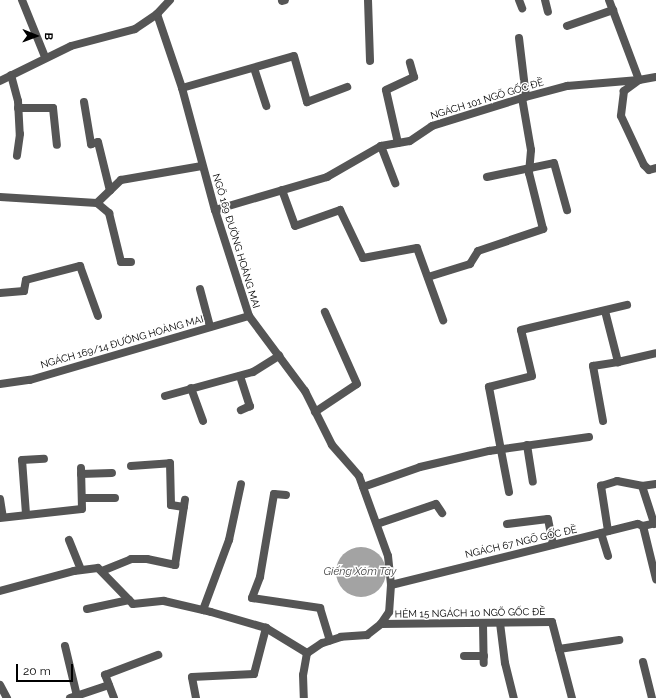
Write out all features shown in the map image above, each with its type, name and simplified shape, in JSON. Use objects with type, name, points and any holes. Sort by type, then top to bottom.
[{"type":"street","points":[[22,0],[45,57]]},
{"type":"street","points":[[0,81],[45,57],[71,46],[135,29],[156,14],[170,0]]},
{"type":"street","points":[[368,0],[370,61]]},
{"type":"street","points":[[545,0],[548,12]]},
{"type":"street","points":[[609,0],[638,80],[624,91],[621,116],[644,166],[649,170],[656,168]]},
{"type":"street","points":[[567,26],[613,10]]},
{"type":"street","name":"NGÕ 169 ĐƯỜNG HOÀNG MAI","points":[[156,14],[182,88],[202,166],[249,316],[305,391],[332,445],[359,476],[388,556],[391,585],[389,612],[381,624],[367,635],[330,641],[307,653]]},
{"type":"street","points":[[428,277],[470,264],[478,251],[543,229],[529,173],[531,150],[524,97],[519,38]]},
{"type":"street","points":[[182,88],[294,56],[307,102],[347,87]]},
{"type":"street","points":[[398,143],[386,90],[414,77],[410,63]]},
{"type":"street","points":[[254,68],[266,106]]},
{"type":"street","points":[[11,75],[18,108],[20,134],[17,156]]},
{"type":"street","name":"NGÁCH 101 NGÕ GỐC ĐỀ","points":[[215,210],[327,178],[381,146],[410,140],[432,126],[524,97],[568,86],[656,78]]},
{"type":"street","points":[[84,102],[91,144],[98,142],[110,191]]},
{"type":"street","points":[[18,108],[53,108],[57,145]]},
{"type":"street","points":[[381,146],[395,183]]},
{"type":"street","points":[[487,177],[554,163],[567,210]]},
{"type":"street","points":[[97,203],[121,180],[202,166]]},
{"type":"street","points":[[282,190],[295,226],[340,210],[363,258],[417,248],[443,320]]},
{"type":"street","points":[[0,197],[97,203],[109,213],[121,262],[131,262]]},
{"type":"street","points":[[0,293],[24,290],[26,280],[80,266],[98,316]]},
{"type":"street","points":[[200,289],[210,327]]},
{"type":"street","points":[[509,492],[489,387],[532,376],[521,330],[627,305]]},
{"type":"street","points":[[605,311],[618,362]]},
{"type":"street","points":[[316,412],[357,384],[326,312]]},
{"type":"street","name":"NGÁCH 169/14 ĐƯỜNG HOÀNG MAI","points":[[0,384],[30,380],[249,316]]},
{"type":"street","points":[[603,421],[593,366],[656,353]]},
{"type":"street","points":[[165,396],[253,372],[279,356]]},
{"type":"street","points":[[240,376],[250,406],[241,410]]},
{"type":"street","points":[[191,388],[203,421]]},
{"type":"street","points":[[363,487],[420,467],[502,449],[589,437]]},
{"type":"street","points":[[527,445],[533,482]]},
{"type":"street","points":[[26,514],[22,460],[44,459]]},
{"type":"street","points":[[102,571],[131,559],[147,559],[175,565],[184,504],[171,505],[170,463],[131,466]]},
{"type":"street","points":[[0,498],[2,517],[82,510],[81,471],[112,473]]},
{"type":"street","points":[[608,556],[604,532],[601,486],[617,481],[642,486],[656,484]]},
{"type":"street","points":[[203,610],[229,540],[241,484]]},
{"type":"street","points":[[642,486],[655,523]]},
{"type":"street","points":[[286,495],[274,494],[260,577],[252,598],[320,608],[330,641]]},
{"type":"street","points":[[82,498],[116,498]]},
{"type":"street","points":[[376,524],[436,504],[442,513]]},
{"type":"street","points":[[507,524],[548,519],[553,545]]},
{"type":"street","name":"NGÁCH 67 NGÕ GỐC ĐỀ","points":[[391,585],[638,524],[643,526],[655,523]]},
{"type":"street","points":[[643,526],[656,579]]},
{"type":"street","points":[[68,540],[81,570]]},
{"type":"street","points":[[0,590],[81,570],[98,568],[133,604],[164,601],[203,610],[266,628],[307,653],[303,675],[304,698]]},
{"type":"street","points":[[87,609],[129,600]]},
{"type":"street","name":"HẺM 15 NGÁCH 10 NGÕ GỐC ĐỀ","points":[[381,624],[552,622],[572,698]]},
{"type":"street","points":[[500,623],[505,663],[514,698]]},
{"type":"street","points":[[464,656],[484,659],[483,624]]},
{"type":"street","points":[[196,698],[192,677],[254,674],[266,628]]},
{"type":"street","points":[[559,649],[619,640]]},
{"type":"street","points":[[65,646],[74,697],[109,685]]},
{"type":"street","points":[[114,698],[105,676],[158,655]]},
{"type":"street","points":[[643,662],[652,698]]},
{"type":"street","points":[[0,685],[7,698]]},
{"type":"water","name":"Giếng Xóm Tây","points":[[356,547],[366,547],[379,554],[386,567],[386,577],[379,590],[366,597],[356,597],[347,593],[340,586],[336,577],[336,567],[340,558],[347,551]]}]
